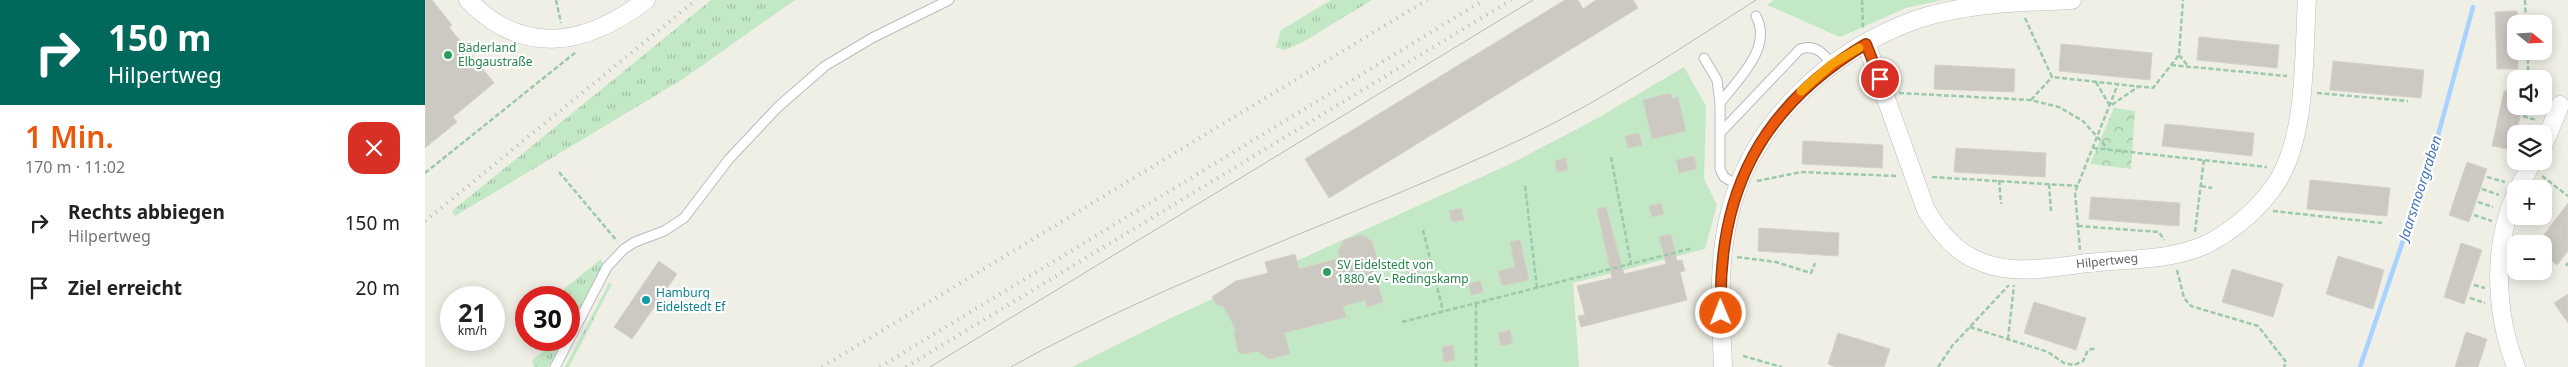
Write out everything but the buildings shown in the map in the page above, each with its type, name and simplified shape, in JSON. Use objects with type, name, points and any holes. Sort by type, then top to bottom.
[{"type":"street","points":[[468,0],[489,20],[505,29],[527,36],[552,39],[574,38],[598,30],[646,0]]},
{"type":"street","points":[[1723,367],[1721,270],[1729,215],[1745,185],[1767,132],[1787,105],[1864,38],[1937,14],[2018,3],[2072,0]]},
{"type":"street","name":"Hilpertweg","points":[[1864,38],[1926,210],[1950,242],[1977,261],[2015,269],[2133,259],[2193,250],[2210,242],[2246,217],[2269,193],[2284,169],[2294,143],[2299,119],[2307,0]]},
{"type":"street","points":[[2552,125],[2560,105]]},
{"type":"street","points":[[2522,180],[2531,170]]},
{"type":"street","points":[[2507,216],[2500,279],[2503,321],[2516,367]]},
{"type":"lane","points":[[555,367],[607,267],[624,249],[635,242],[664,231],[684,218],[729,159],[778,107],[825,66],[872,38],[949,0]]},
{"type":"lane","points":[[1720,103],[1757,53],[1761,34],[1756,16]]},
{"type":"lane","points":[[1721,132],[1800,49],[1807,47],[1819,51],[1832,64]]},
{"type":"lane","points":[[1704,58],[1717,80],[1721,132],[1720,169],[1724,177],[1745,185]]},
{"type":"path","points":[[556,0],[563,30]]},
{"type":"path","points":[[1861,0],[1864,38]]},
{"type":"path","points":[[2052,77],[2153,88],[2179,55],[2183,0]]},
{"type":"path","points":[[2525,0],[2526,15]]},
{"type":"path","points":[[2018,3],[2052,77]]},
{"type":"path","points":[[426,171],[579,49]]},
{"type":"path","points":[[2179,55],[2188,66]]},
{"type":"path","points":[[2171,65],[2294,77]]},
{"type":"path","points":[[2030,100],[2052,77]]},
{"type":"path","points":[[2095,82],[2110,106]]},
{"type":"path","points":[[2080,256],[2075,192],[2118,84]]},
{"type":"path","points":[[2110,106],[2140,87]]},
{"type":"path","points":[[1885,92],[2030,100],[2059,107],[2083,121],[2108,149]]},
{"type":"path","points":[[2308,92],[2408,101]]},
{"type":"path","points":[[2523,116],[2541,121]]},
{"type":"path","points":[[2093,148],[2276,168]]},
{"type":"path","points":[[1611,157],[1631,264]]},
{"type":"path","points":[[2193,240],[2204,159]]},
{"type":"path","points":[[2539,170],[2568,196]]},
{"type":"path","points":[[559,172],[624,249]]},
{"type":"path","points":[[1745,185],[1801,172],[1905,176]]},
{"type":"path","points":[[2487,176],[2507,188]]},
{"type":"path","points":[[1923,177],[2077,186]]},
{"type":"path","points":[[1999,180],[2001,204]]},
{"type":"path","points":[[2049,184],[2051,211]]},
{"type":"path","points":[[1525,186],[1537,288]]},
{"type":"path","points":[[2201,186],[2212,188]]},
{"type":"path","points":[[2482,189],[2507,191]]},
{"type":"path","points":[[2478,202],[2494,207]]},
{"type":"path","points":[[2264,210],[2381,223]]},
{"type":"path","points":[[2474,215],[2499,223]]},
{"type":"path","points":[[2078,226],[2159,232],[2168,247]]},
{"type":"path","points":[[1423,230],[1443,311]]},
{"type":"path","points":[[1402,322],[1693,248]]},
{"type":"path","points":[[1731,256],[1776,262],[1811,273],[1815,264]]},
{"type":"path","points":[[2175,262],[2184,298],[2191,306],[2258,326],[2286,362],[2285,367]]},
{"type":"path","points":[[1938,367],[1952,346],[2014,278],[2008,340]]},
{"type":"path","points":[[2470,298],[2486,304]]},
{"type":"path","points":[[1476,303],[1476,367]]},
{"type":"path","points":[[1970,327],[2048,352],[2064,363],[2074,364],[2083,361],[2088,350],[2097,348]]},
{"type":"path","points":[[1743,356],[1782,367]]},
{"type":"green space","points":[[711,0],[795,0],[683,79],[455,216],[452,211]]},
{"type":"green space","points":[[1331,0],[1372,0],[1303,42],[1285,50],[1276,47],[1281,30]]},
{"type":"green space","points":[[1774,0],[1943,0],[1906,8],[1840,37],[1767,5]]},
{"type":"green space","points":[[1684,67],[1706,106],[1704,179],[1717,205],[1705,249],[1573,283],[1579,367],[1072,367],[1175,316],[1510,164],[1596,119]]},
{"type":"green space","points":[[2114,108],[2135,111],[2131,169],[2090,164]]},
{"type":"green space","points":[[601,259],[603,264],[580,309],[580,286],[568,286]]},
{"type":"green space","points":[[609,283],[612,284],[580,346],[580,338]]},
{"type":"green space","points":[[544,351],[557,351],[548,367],[534,367],[532,360]]},
{"type":"green space","points":[[573,351],[577,351],[569,367],[565,367]]},
{"type":"waterway","name":"Jaarsmoorgraben","points":[[2360,367],[2434,150],[2473,7]]},
{"type":"tram line","points":[[930,367],[1533,0]]},
{"type":"tram line","points":[[1011,367],[1137,304],[1526,137],[1615,89],[1756,0]]},
{"type":"railway","points":[[425,221],[696,0]]},
{"type":"railway","points":[[822,367],[1427,0]]},
{"type":"railway","points":[[880,367],[1484,0]]},
{"type":"railway","points":[[906,367],[1511,0]]},
{"type":"slow traffic","points":[[1801,91],[1832,64],[1859,48]]},
{"type":"place","name":"Bäderland Elbgaustraße","points":[[448,55]]},
{"type":"place","name":"SV Eidelstedt von 1880 eV - Redingskamp","points":[[1327,272]]},
{"type":"place","name":"Hamburg Eidelstedt Ef","points":[[646,300]]},
{"type":"route","points":[[1721,313],[1721,270],[1729,215],[1739,186],[1767,132],[1787,105],[1808,84],[1832,64],[1866,44],[1880,79]]}]
